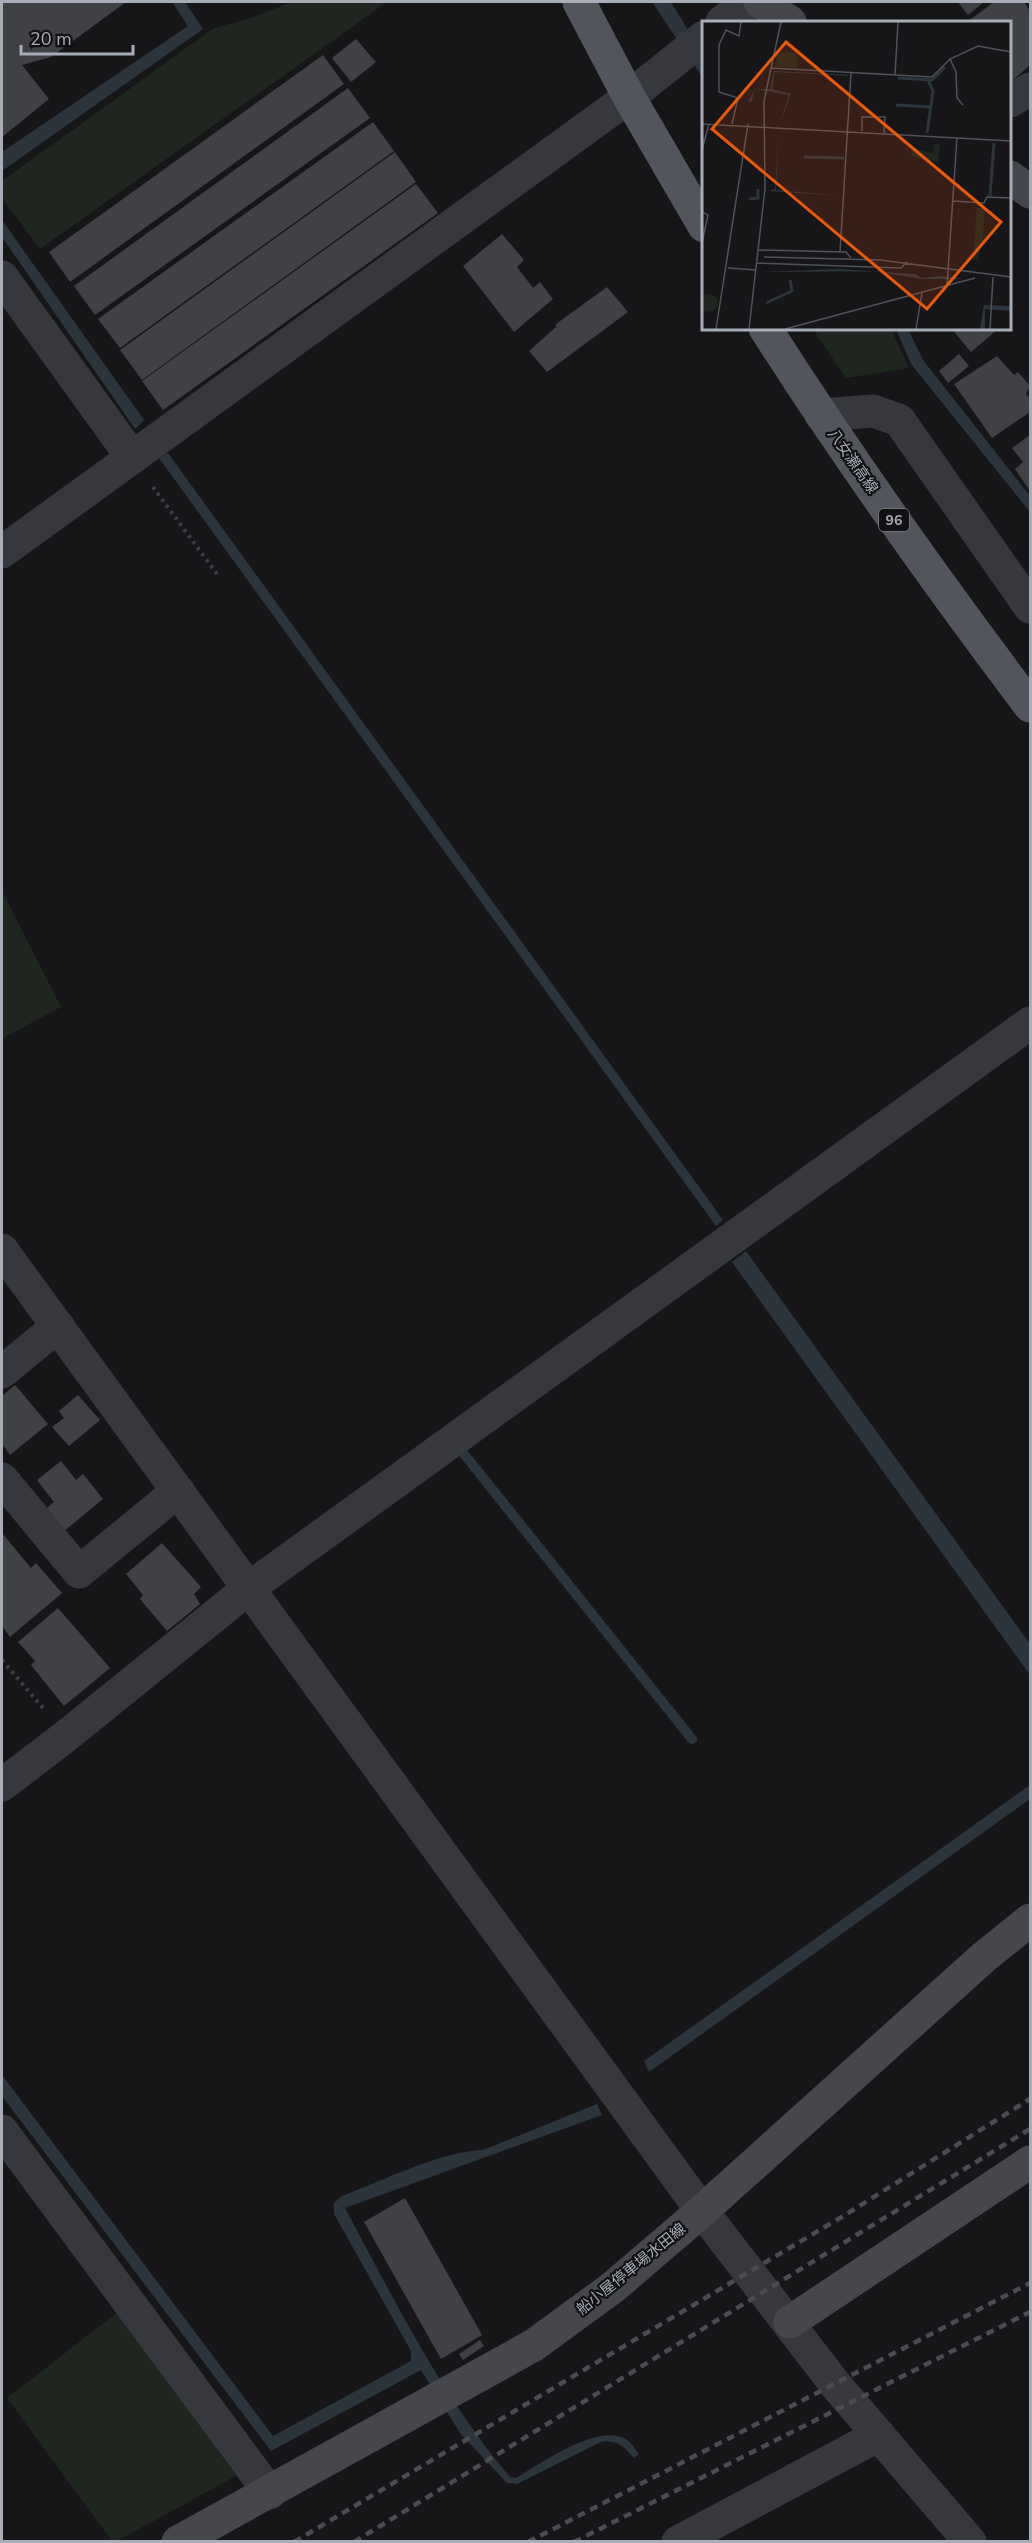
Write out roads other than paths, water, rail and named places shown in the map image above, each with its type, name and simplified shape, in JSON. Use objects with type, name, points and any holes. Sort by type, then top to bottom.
[{"type":"main road","points":[[579,2],[629,97],[702,223]]},
{"type":"main road","points":[[760,2],[788,21]]},
{"type":"main road","points":[[1011,178],[1030,192]]},
{"type":"main road","name":"八女瀬高線","points":[[766,330],[821,416],[962,615],[1030,706]]},
{"type":"main road","name":"船小屋停車場水田線","points":[[178,2541],[270,2493],[534,2345],[612,2288],[702,2211],[984,1957],[1030,1920]]},
{"type":"main road","points":[[790,2322],[1030,2162]]},
{"type":"street","points":[[723,21],[749,2]]},
{"type":"street","points":[[2,552],[629,97],[702,40]]},
{"type":"street","points":[[1011,100],[1030,89]]},
{"type":"street","points":[[2,277],[132,457]]},
{"type":"street","points":[[821,416],[873,411],[898,420],[1030,607]]},
{"type":"street","points":[[2,1785],[249,1588],[1030,1023]]},
{"type":"street","points":[[2,1250],[702,2211],[790,2322],[835,2384],[970,2541]]},
{"type":"street","points":[[2,1372],[58,1326]]},
{"type":"street","points":[[2,1479],[79,1572],[178,1491]]},
{"type":"street","points":[[2,2131],[270,2493]]},
{"type":"street","points":[[678,2541],[879,2435]]},
{"type":"waterway","points":[[464,1454],[692,1739]]},
{"type":"railway","points":[[294,2542],[845,2215],[1030,2099]]},
{"type":"railway","points":[[354,2542],[1030,2129]]},
{"type":"railway","points":[[528,2542],[1030,2283]]},
{"type":"railway","points":[[574,2542],[1030,2312]]}]
